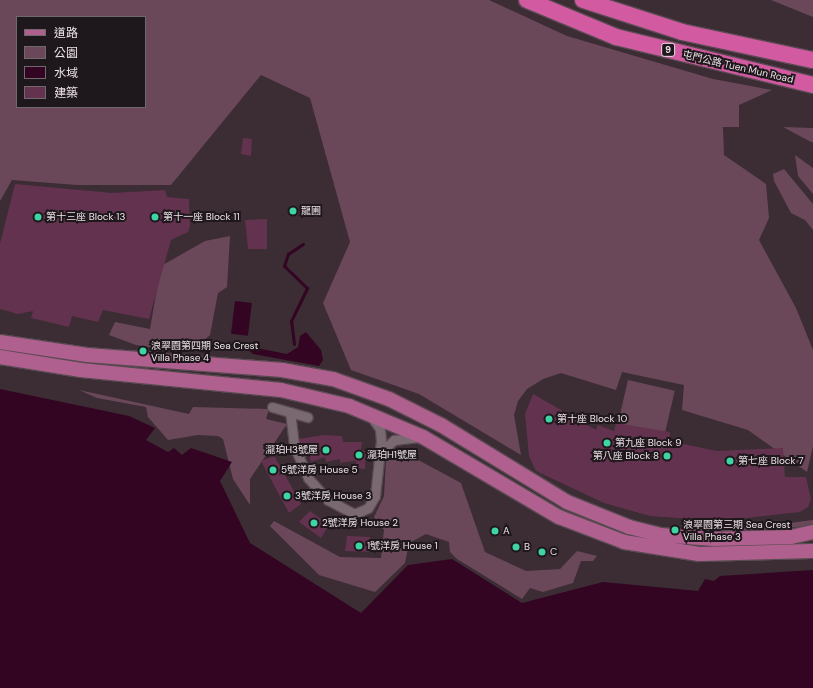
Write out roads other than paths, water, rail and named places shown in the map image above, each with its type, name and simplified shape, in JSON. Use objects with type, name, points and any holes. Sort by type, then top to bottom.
[{"type":"highway","name":"屯門公路 Tuen Mun Road","points":[[527,0],[616,37],[813,85]]},
{"type":"highway","name":"9","points":[[583,0],[675,30],[813,60]]},
{"type":"main road","points":[[0,342],[87,355],[282,370],[333,379],[389,399],[441,425],[567,502],[629,527],[660,535],[714,538],[790,537],[813,532]]},
{"type":"main road","points":[[0,357],[81,370],[281,390],[367,412],[422,437],[559,517],[624,542],[699,554],[813,551]]},
{"type":"street","points":[[272,407],[308,417]]},
{"type":"street","points":[[290,412],[294,446],[303,470],[320,493],[342,510],[358,514],[370,506],[381,452],[380,429],[367,412]]},
{"type":"street","points":[[381,452],[394,440],[422,437]]},
{"type":"water","points":[[235,301],[252,303],[248,336],[231,334]]},
{"type":"water","points":[[306,332],[321,350],[323,360],[319,366],[253,354],[242,345],[287,354],[298,347],[300,336]]},
{"type":"water","points":[[0,389],[129,416],[155,428],[146,440],[168,452],[174,448],[182,455],[191,448],[232,462],[220,481],[250,543],[361,613],[408,565],[452,559],[522,603],[603,582],[698,591],[705,579],[714,581],[720,576],[813,570],[813,688],[0,688]]},
{"type":"waterway","points":[[294,344],[291,321],[307,288],[284,266],[288,254],[303,244]]},
{"type":"place","name":"龍圃","points":[[293,211]]},
{"type":"place","name":"第十三座 Block 13","points":[[38,217]]},
{"type":"place","name":"第十一座 Block 11","points":[[155,217]]},
{"type":"place","name":"浪翠園第四期 Sea Crest Villa Phase 4","points":[[143,351]]},
{"type":"place","name":"第十座 Block 10","points":[[549,419]]},
{"type":"place","name":"第九座 Block 9","points":[[607,443]]},
{"type":"place","name":"瀧珀H3號屋","points":[[326,450]]},
{"type":"place","name":"瀧珀H1號屋","points":[[359,455]]},
{"type":"place","name":"第八座 Block 8","points":[[667,456]]},
{"type":"place","name":"第七座 Block 7","points":[[730,461]]},
{"type":"place","name":"5號洋房 House 5","points":[[273,470]]},
{"type":"place","name":"3號洋房 House 3","points":[[287,496]]},
{"type":"place","name":"2號洋房 House 2","points":[[314,523]]},
{"type":"place","name":"浪翠園第三期 Sea Crest Villa Phase 3","points":[[675,530]]},
{"type":"place","name":"A","points":[[495,531]]},
{"type":"place","name":"1號洋房 House 1","points":[[359,546]]},
{"type":"place","name":"B","points":[[516,547]]},
{"type":"place","name":"C","points":[[542,552]]}]
